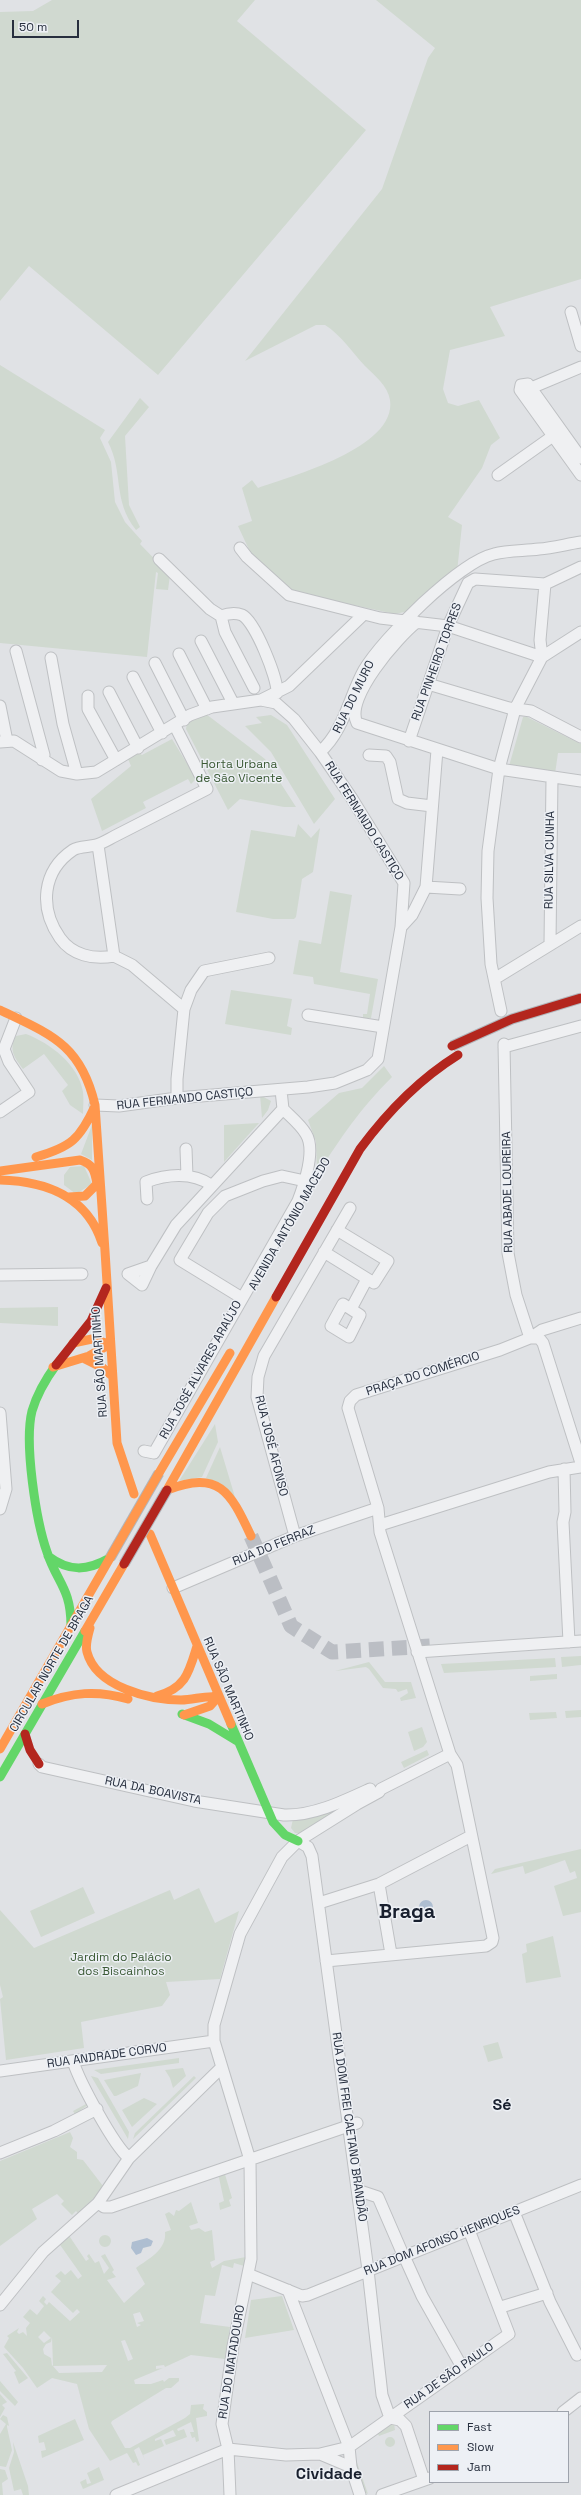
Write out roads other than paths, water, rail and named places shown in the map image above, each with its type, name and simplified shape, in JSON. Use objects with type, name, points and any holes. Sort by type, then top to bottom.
[{"type":"main road","points":[[448,1048],[512,1019],[581,998]]},
{"type":"main road","points":[[0,1010],[54,1037],[71,1050],[85,1069],[93,1088],[95,1105],[95,1170],[97,1184],[89,1195],[82,1198],[66,1195],[38,1182],[0,1180]]},
{"type":"main road","name":"AVENIDA ANTÓNIO MACEDO","points":[[124,1564],[360,1149],[384,1117],[412,1088],[458,1055],[504,1042]]},
{"type":"main road","points":[[94,1120],[86,1136],[58,1177],[66,1195],[94,1225],[105,1251]]},
{"type":"main road","points":[[0,1168],[71,1146],[94,1120]]},
{"type":"main road","name":"RUA SÃO MARTINHO","points":[[94,1120],[104,1227],[106,1288],[119,1454],[134,1494]]},
{"type":"main road","points":[[0,1172],[69,1161],[87,1162],[95,1170]]},
{"type":"main road","name":"RUA SÃO MARTINHO","points":[[97,1184],[100,1220],[104,1227]]},
{"type":"main road","points":[[71,1626],[68,1594],[48,1555],[40,1528],[31,1422],[40,1390],[53,1367],[96,1315],[106,1288]]},
{"type":"main road","points":[[73,1343],[92,1339],[110,1344]]},
{"type":"main road","points":[[48,1555],[57,1563],[76,1570],[92,1569],[110,1558],[158,1473],[237,1341]]},
{"type":"main road","points":[[53,1367],[74,1360],[85,1359],[102,1351],[110,1344]]},
{"type":"main road","points":[[63,1354],[70,1354],[74,1360]]},
{"type":"main road","points":[[85,1359],[103,1368],[112,1376]]},
{"type":"main road","points":[[167,1490],[191,1482],[210,1483],[219,1486],[233,1498],[251,1536]]},
{"type":"main road","name":"RUA SÃO MARTINHO","points":[[150,1534],[236,1741],[278,1831],[287,1838],[298,1841]]},
{"type":"main road","name":"CIRCULAR NORTE DE BRAGA","points":[[0,1749],[110,1558]]},
{"type":"main road","name":"CIRCULAR NORTE DE BRAGA","points":[[0,1777],[124,1564]]},
{"type":"main road","points":[[92,1621],[87,1646],[89,1659],[106,1678],[122,1687],[153,1696],[182,1700],[206,1696],[218,1697],[214,1703],[205,1708],[179,1714],[209,1724],[236,1741]]},
{"type":"main road","points":[[153,1696],[173,1691],[183,1684],[197,1646]]},
{"type":"main road","points":[[42,1704],[74,1693],[95,1690],[156,1708]]},
{"type":"main road","points":[[25,1734],[30,1750],[39,1764]]},
{"type":"street","points":[[571,312],[581,346]]},
{"type":"street","points":[[532,388],[581,367]]},
{"type":"street","points":[[581,458],[532,388],[524,383],[521,385],[520,390],[581,475]]},
{"type":"street","points":[[498,475],[553,436]]},
{"type":"street","name":"RUA DO MURO","points":[[320,752],[333,741],[364,670],[375,653],[406,620],[466,568],[486,556],[581,542]]},
{"type":"street","points":[[240,548],[246,557],[289,595],[390,620],[406,620],[448,626],[542,657]]},
{"type":"street","points":[[159,559],[210,609],[221,616],[225,632],[254,688]]},
{"type":"street","name":"RUA PINHEIRO TORRES","points":[[409,741],[448,626],[468,583],[475,579],[545,584],[581,567]]},
{"type":"street","points":[[542,657],[540,640],[545,584]]},
{"type":"street","points":[[221,616],[236,613],[247,618],[275,674],[276,698]]},
{"type":"street","points":[[0,706],[4,742],[14,741],[61,771],[78,774],[96,772],[207,709],[233,703],[276,698],[364,614]]},
{"type":"street","points":[[417,622],[392,645],[375,667],[354,712],[356,723],[499,769],[581,782]]},
{"type":"street","points":[[501,1011],[496,978],[491,964],[488,872],[493,806],[499,769],[516,709],[542,657],[581,632]]},
{"type":"street","points":[[201,642],[233,703]]},
{"type":"street","points":[[16,651],[44,755],[42,760]]},
{"type":"street","points":[[179,654],[207,709]]},
{"type":"street","points":[[51,658],[63,724],[78,774]]},
{"type":"street","points":[[155,663],[208,789],[98,845],[74,849],[56,865],[49,877],[46,909],[56,932],[64,943],[77,953],[93,958],[114,956],[132,965],[184,1009]]},
{"type":"street","points":[[133,677],[162,734]]},
{"type":"street","points":[[428,684],[516,709],[531,711],[581,736]]},
{"type":"street","points":[[108,692],[138,748]]},
{"type":"street","points":[[88,696],[88,709],[116,760]]},
{"type":"street","name":"RUA FERNANDO CASTIÇO","points":[[95,1105],[119,1106],[177,1098],[281,1090],[335,1083],[367,1070],[378,1058],[400,927],[404,883],[351,797],[320,752],[276,698]]},
{"type":"street","points":[[400,927],[418,906],[426,887],[437,750]]},
{"type":"street","points":[[369,755],[386,756],[390,762],[398,799],[407,803],[432,806]]},
{"type":"street","name":"RUA SILVA CUNHA","points":[[550,943],[552,778]]},
{"type":"street","points":[[98,845],[114,956]]},
{"type":"street","points":[[426,887],[460,889]]},
{"type":"street","points":[[496,978],[550,943],[581,926]]},
{"type":"street","points":[[177,1098],[176,1079],[184,1009],[191,990],[204,971],[269,958]]},
{"type":"street","points":[[308,1015],[383,1027]]},
{"type":"street","points":[[0,1112],[29,1092],[9,1062],[4,1048],[16,1018]]},
{"type":"street","points":[[504,1042],[581,1026]]},
{"type":"street","name":"RUA ABADE LOUREIRA","points":[[504,1042],[508,1253],[516,1295],[530,1338]]},
{"type":"street","points":[[151,1266],[176,1225],[211,1185],[283,1109],[281,1090]]},
{"type":"street","points":[[94,1120],[119,1106]]},
{"type":"street","name":"RUA JOSÉ ALVARES ARAÚJO","points":[[144,1451],[154,1453],[298,1201],[305,1181],[310,1145],[307,1135],[283,1109]]},
{"type":"street","points":[[186,1149],[187,1176]]},
{"type":"street","points":[[147,1199],[146,1182],[157,1178],[187,1176],[195,1177],[211,1185]]},
{"type":"street","points":[[242,1298],[180,1260],[208,1213],[225,1196],[263,1181],[282,1176],[305,1181]]},
{"type":"street","name":"RUA JOSÉ AFONSO","points":[[295,1536],[257,1397],[258,1377],[264,1356],[350,1208]]},
{"type":"street","points":[[324,1252],[374,1283],[388,1261],[337,1230]]},
{"type":"street","points":[[0,1275],[82,1274]]},
{"type":"street","points":[[351,1309],[367,1279]]},
{"type":"street","name":"PRAÇA DO COMÉRCIO","points":[[391,1954],[486,1946],[492,1942],[457,1765],[450,1754],[380,1532],[378,1508],[348,1408],[350,1401],[356,1395],[500,1350],[530,1338],[542,1330],[581,1318]]},
{"type":"street","points":[[530,1338],[539,1338],[543,1343],[581,1463]]},
{"type":"street","points":[[0,1412],[6,1489],[0,1509]]},
{"type":"street","points":[[380,1525],[564,1469],[581,1467]]},
{"type":"street","points":[[564,1469],[565,1512],[563,1522],[569,1642]]},
{"type":"street","name":"RUA DO FERRAZ","points":[[173,1588],[295,1536],[378,1508]]},
{"type":"street","points":[[417,1652],[581,1641]]},
{"type":"street","points":[[381,1789],[450,1754]]},
{"type":"street","name":"RUA DA BOAVISTA","points":[[39,1764],[42,1767],[194,1801],[270,1813],[297,1815],[344,1801],[376,1787],[381,1789]]},
{"type":"street","name":"RUA DO MATADOURO","points":[[230,2495],[228,2449],[223,2432],[222,2417],[233,2346],[252,2251],[250,2160],[221,2068],[214,2041],[214,2025],[240,1934],[282,1857],[298,1841],[356,1804],[380,1792],[381,1789]]},
{"type":"street","points":[[319,1903],[379,1884],[471,1836]]},
{"type":"street","name":"RUA DOM FREI CAETANO BRANDÃO","points":[[298,1841],[308,1847],[312,1856],[326,1961],[352,2125],[382,2395],[390,2418]]},
{"type":"street","points":[[326,1961],[391,1954],[379,1884]]},
{"type":"street","name":"RUA ANDRADE CORVO","points":[[0,2071],[214,2041]]},
{"type":"street","points":[[73,2061],[78,2076],[97,2109],[121,2150],[129,2158]]},
{"type":"street","points":[[0,2305],[43,2252],[98,2203],[129,2158],[221,2068]]},
{"type":"street","points":[[0,2153],[54,2131],[97,2109]]},
{"type":"street","points":[[98,2203],[111,2207],[352,2125]]},
{"type":"street","name":"RUA DOM AFONSO HENRIQUES","points":[[288,2290],[302,2296],[312,2294],[368,2270],[402,2253],[469,2230],[581,2185]]},
{"type":"street","points":[[363,2192],[378,2197],[402,2253],[438,2327],[462,2367]]},
{"type":"street","points":[[514,2212],[547,2293],[579,2359]]},
{"type":"street","points":[[469,2230],[500,2307],[547,2293]]},
{"type":"street","points":[[248,2274],[288,2290],[349,2447],[351,2467],[360,2495]]},
{"type":"street","name":"RUA DE SÃO PAULO","points":[[349,2447],[509,2334],[500,2307]]},
{"type":"street","points":[[563,2411],[581,2398]]},
{"type":"street","points":[[382,2495],[427,2479],[406,2426],[400,2420],[390,2418]]},
{"type":"street","points":[[116,2495],[228,2449],[286,2455],[320,2454],[349,2447]]},
{"type":"street","points":[[320,2454],[351,2467]]},
{"type":"water","points":[[426,1900],[431,1902],[433,1907],[431,1912],[426,1914],[421,1912],[419,1907],[421,1902]]},
{"type":"water","points":[[147,2238],[153,2241],[151,2246],[143,2248],[141,2253],[136,2255],[131,2248],[132,2242]]},
{"type":"tunnel","points":[[251,1536],[291,1626],[332,1652],[431,1646]]},
{"type":"district","name":"Braga","points":[[407,1913]]},
{"type":"district","name":"Sé","points":[[502,2106]]},
{"type":"district","name":"Cividade","points":[[329,2475]]},
{"type":"park label","name":"Horta Urbana de São Vicente","points":[[239,772]]},
{"type":"park label","name":"Jardim do Palácio dos Biscainhos","points":[[121,1965]]}]
